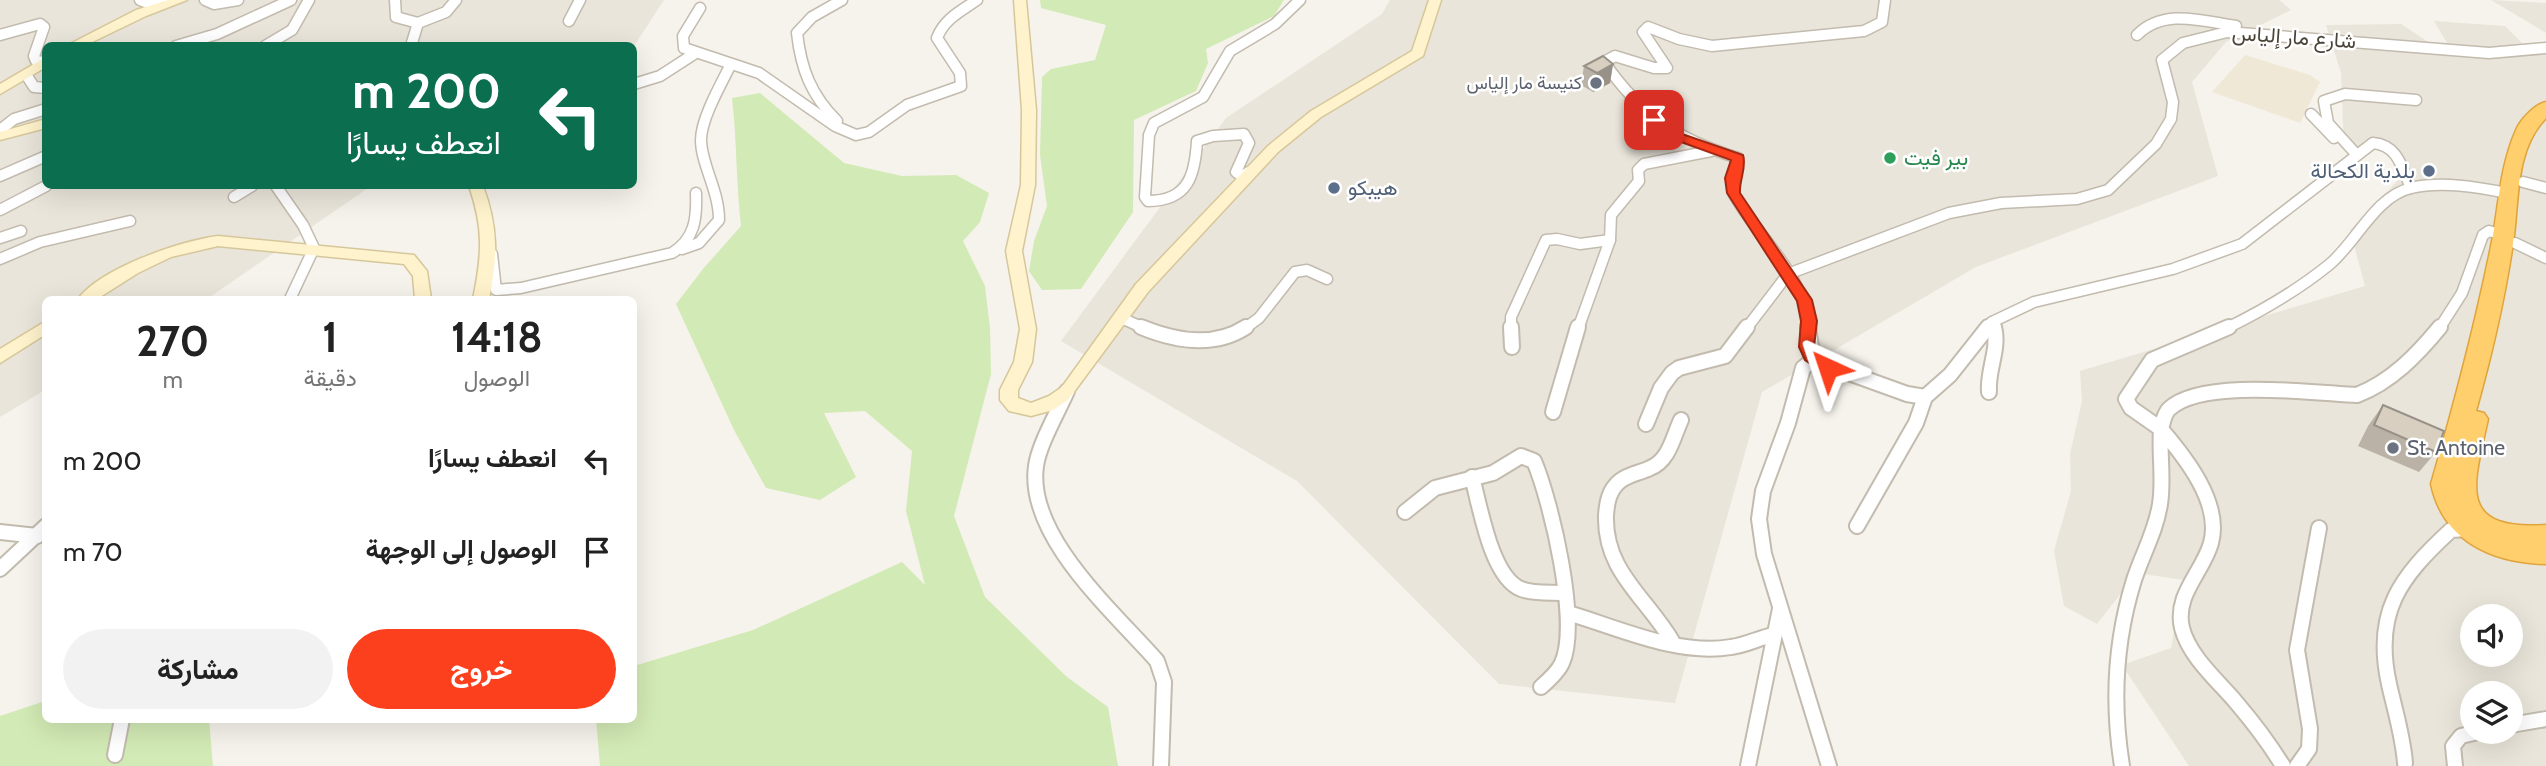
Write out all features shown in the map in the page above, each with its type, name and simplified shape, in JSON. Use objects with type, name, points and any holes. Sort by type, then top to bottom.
[{"type":"highway","points":[[2546,107],[2526,128],[2515,188],[2510,239],[2463,496],[2468,510],[2492,530],[2512,536],[2546,535]]},
{"type":"highway","points":[[2515,188],[2534,131],[2546,116]]},
{"type":"highway","points":[[2510,239],[2443,484],[2446,502],[2480,539],[2513,552],[2546,554]]},
{"type":"main road","points":[[80,42],[141,13],[181,0]]},
{"type":"main road","points":[[1020,0],[1029,110],[1028,185],[1014,251],[1028,329],[1023,362],[1009,390],[1009,400],[1019,409],[1031,410],[1055,402],[1068,391],[1142,288],[1255,168],[1316,114],[1418,53],[1435,0]]},
{"type":"main road","points":[[0,90],[27,76],[42,64]]},
{"type":"main road","points":[[0,136],[42,124]]},
{"type":"main road","points":[[477,189],[487,213],[492,250],[482,296]]},
{"type":"main road","points":[[90,296],[131,269],[161,255],[201,242],[314,248],[401,257],[413,262],[422,280],[423,296]]},
{"type":"main road","points":[[0,358],[41,331]]},
{"type":"street","points":[[140,0],[151,4],[169,0]]},
{"type":"street","points":[[205,0],[214,4],[238,0]]},
{"type":"street","points":[[189,42],[216,34],[291,0]]},
{"type":"street","points":[[272,42],[292,30],[309,0]]},
{"type":"street","points":[[395,0],[396,17],[418,23],[446,12],[456,0]]},
{"type":"street","points":[[569,21],[580,0]]},
{"type":"street","points":[[842,0],[801,26],[797,33],[803,73],[816,100],[840,123],[865,134]]},
{"type":"street","points":[[700,8],[681,43],[684,48],[694,54],[764,76],[835,127],[856,135],[865,134],[907,105],[961,86],[957,69],[938,43],[938,34],[944,23],[977,0]]},
{"type":"street","points":[[1255,168],[1242,176],[1236,172],[1249,144],[1244,134],[1204,137],[1197,141],[1195,169],[1185,185],[1159,200],[1148,201],[1145,197],[1149,135],[1154,122],[1203,97],[1230,51],[1275,24],[1300,0]]},
{"type":"street","points":[[1885,0],[1882,22],[1864,31],[1712,46],[1679,39],[1648,27],[1643,32],[1667,68],[1654,68],[1615,56],[1606,59],[1605,67],[1622,88],[1637,99],[1647,114],[1678,136],[1738,158],[1738,167],[1732,178],[1734,193],[1804,300],[1809,321],[1807,347],[1813,360],[1907,394],[1925,397]]},
{"type":"street","points":[[2137,35],[2153,23],[2179,19],[2291,34]]},
{"type":"street","points":[[412,42],[418,23]]},
{"type":"street","points":[[0,35],[40,24],[44,27],[34,56],[36,61],[42,61]]},
{"type":"street","name":"شارع مار إلياس","points":[[1788,274],[1949,213],[2001,203],[2077,199],[2108,190],[2156,144],[2167,127],[2173,102],[2161,65],[2174,48],[2214,34],[2291,34],[2489,53],[2546,48]]},
{"type":"street","points":[[637,84],[660,76],[694,54]]},
{"type":"street","points":[[492,250],[496,295],[677,251],[699,243],[719,220],[719,201],[701,140],[712,103],[731,64]]},
{"type":"street","points":[[27,76],[34,87],[42,88]]},
{"type":"street","points":[[2343,142],[2323,109],[2322,104],[2328,98],[2361,94],[2416,100]]},
{"type":"street","points":[[0,130],[14,120],[42,110]]},
{"type":"street","points":[[2311,114],[2331,135],[2356,154]]},
{"type":"street","points":[[1857,526],[1916,423],[1925,397],[1950,375],[1992,322],[2034,302],[2173,269],[2242,244],[2373,143],[2388,145],[2411,188]]},
{"type":"street","points":[[1553,412],[1572,345],[1610,240],[1614,208],[1639,181],[1639,167],[1662,159],[1715,151]]},
{"type":"street","points":[[0,176],[42,158]]},
{"type":"street","points":[[2283,766],[2273,747],[2193,651],[2182,631],[2180,622],[2185,595],[2210,545],[2212,518],[2188,466],[2161,429],[2131,408],[2126,399],[2152,360],[2228,328],[2294,291],[2332,262],[2386,202],[2411,188],[2468,185],[2546,188]]},
{"type":"street","points":[[0,210],[42,188]]},
{"type":"street","points":[[234,197],[247,189]]},
{"type":"street","points":[[278,189],[303,225],[314,248],[291,296]]},
{"type":"street","points":[[677,251],[686,243],[695,224],[696,192]]},
{"type":"street","points":[[0,259],[40,242],[130,221]]},
{"type":"street","points":[[0,238],[21,231]]},
{"type":"street","points":[[2122,766],[2118,708],[2121,639],[2133,583],[2160,502],[2161,429],[2170,408],[2200,394],[2261,391],[2357,395],[2377,388],[2400,368],[2454,309],[2483,234],[2489,231],[2546,258]]},
{"type":"street","points":[[1512,347],[1511,317],[1548,238],[1579,244],[1597,238],[1610,240]]},
{"type":"street","points":[[1119,317],[1149,333],[1197,342],[1215,341],[1258,319],[1295,272],[1307,270],[1327,279]]},
{"type":"street","points":[[1646,424],[1671,372],[1680,366],[1712,362],[1725,356],[1788,274]]},
{"type":"street","points":[[1989,392],[1987,371],[1998,344],[1992,322]]},
{"type":"street","points":[[1813,360],[1803,368],[1760,505],[1762,540],[1780,609],[1829,766]]},
{"type":"street","points":[[1068,391],[1036,464],[1036,491],[1056,546],[1157,661],[1164,682],[1161,766]]},
{"type":"street","points":[[1672,641],[1662,623],[1636,597],[1613,563],[1606,514],[1613,488],[1633,472],[1660,464],[1664,459],[1681,420]]},
{"type":"street","points":[[1405,512],[1414,500],[1433,488],[1493,473],[1521,456],[1534,461],[1549,512],[1568,613],[1563,661],[1541,687]]},
{"type":"street","points":[[1472,477],[1498,564],[1506,580],[1520,589],[1565,593]]},
{"type":"street","points":[[2297,766],[2309,748],[2310,729],[2297,650],[2309,597],[2319,528]]},
{"type":"street","points":[[2405,763],[2402,725],[2385,662],[2383,628],[2395,592],[2411,566],[2451,530],[2468,529]]},
{"type":"street","points":[[0,532],[41,531]]},
{"type":"street","points":[[0,569],[41,531]]},
{"type":"street","points":[[1748,766],[1780,609]]},
{"type":"street","points":[[1568,613],[1672,641],[1729,648],[1773,635]]},
{"type":"street","points":[[2523,723],[2546,719]]},
{"type":"street","points":[[115,755],[121,723]]},
{"type":"street","points":[[2455,766],[2453,746],[2460,737]]},
{"type":"shaded area","points":[[0,0],[664,0],[637,42],[42,42],[42,189],[367,189],[211,296],[42,296],[42,392],[0,417]]},
{"type":"shaded area","points":[[1390,0],[2279,0],[2291,10],[2226,42],[2192,82],[2218,176],[1976,267],[1762,392],[1675,703],[1499,684],[1297,481],[1061,341],[1226,118],[1382,14]]},
{"type":"shaded area","points":[[2491,0],[2546,3],[2546,33]]},
{"type":"shaded area","points":[[2434,21],[2505,26],[2524,45],[2546,42],[2546,766],[2189,766],[2122,665],[2171,648],[2183,580],[2137,573],[2097,624],[2064,606],[2054,551],[2071,491],[2070,454],[2082,401],[2080,371],[2365,286],[2350,230],[2403,175],[2379,145],[2344,149],[2341,73],[2326,25],[2401,24],[2430,43],[2447,43]]},
{"type":"shaded area","points":[[2245,55],[2310,75],[2320,82],[2300,123],[2212,92]]},
{"type":"green space","points":[[1040,0],[1284,0],[1274,16],[1206,49],[1208,63],[1196,91],[1134,120],[1133,212],[1081,289],[1042,290],[1029,271],[1034,241],[1047,206],[1040,155],[1042,77],[1051,69],[1095,60],[1106,25],[1041,8]]},
{"type":"green space","points":[[760,93],[844,163],[902,176],[956,175],[989,193],[980,222],[963,241],[985,286],[990,328],[991,374],[954,516],[985,597],[1067,677],[1108,707],[1118,766],[600,766],[596,723],[637,723],[637,665],[753,630],[902,562],[925,585],[906,511],[912,451],[865,411],[824,413],[856,477],[820,500],[766,488],[734,430],[676,304],[741,226],[732,98]]},
{"type":"green space","points":[[42,702],[42,723],[209,723],[213,766],[0,766],[0,716]]},
{"type":"building","points":[[1603,56],[1613,64],[1597,73],[1584,66]]},
{"type":"building","points":[[2383,405],[2444,431],[2436,452],[2374,425]]},
{"type":"place","name":"كنيسة مار إلياس","points":[[1596,83]]},
{"type":"place","name":"بير فيت","points":[[1890,158]]},
{"type":"place","name":"بلدية الكحالة","points":[[2429,171]]},
{"type":"place","name":"هيبكو","points":[[1334,188]]},
{"type":"place","name":"St. Antoine","points":[[2393,448]]},
{"type":"route","points":[[1654,120],[1699,146],[1730,153],[1738,158],[1732,189],[1742,208],[1796,285],[1804,300],[1809,321],[1807,347],[1813,360],[1828,368]]}]
